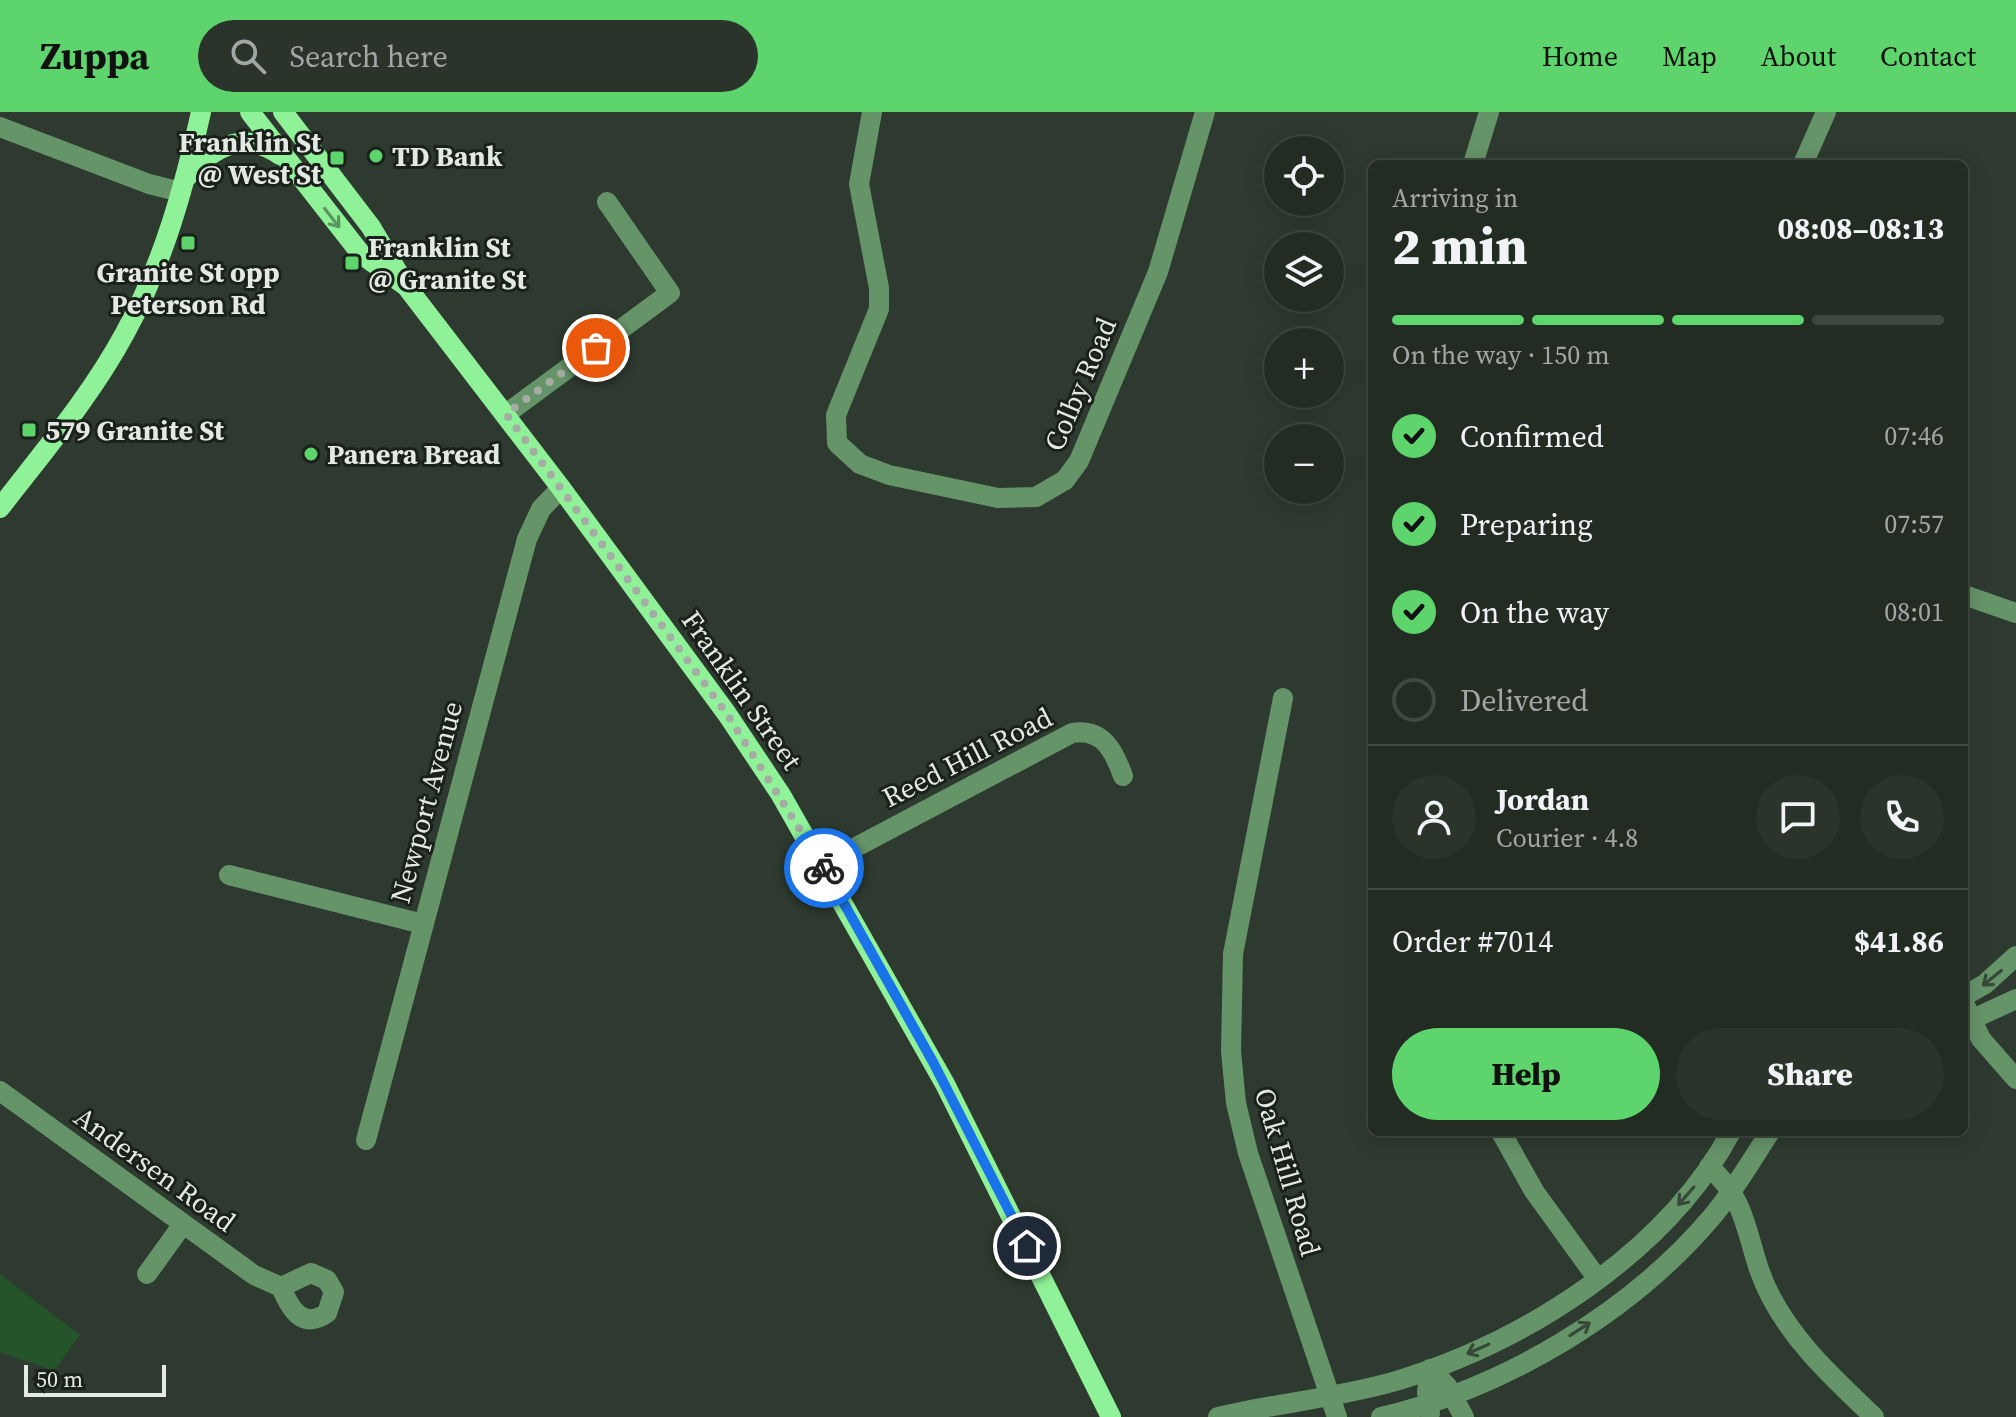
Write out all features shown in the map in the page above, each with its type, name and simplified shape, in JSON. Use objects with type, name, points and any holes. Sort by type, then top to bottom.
[{"type":"main road","points":[[0,508],[85,396],[125,334],[156,268],[183,186],[201,112]]},
{"type":"main road","name":"Franklin Street","points":[[250,112],[361,254],[406,286]]},
{"type":"main road","name":"Franklin Street","points":[[283,112],[296,120],[382,242],[406,286],[506,414],[727,714],[822,865],[945,1084],[1111,1417]]},
{"type":"main road","points":[[183,186],[204,159],[230,143],[253,142],[284,158]]},
{"type":"street","name":"Colby Road","points":[[872,112],[859,184],[880,298],[876,318],[836,415],[837,443],[860,464],[889,475],[1012,499],[1036,497],[1056,488],[1079,461],[1158,272],[1205,112]]},
{"type":"street","points":[[1474,160],[1489,112]]},
{"type":"street","points":[[1805,160],[1826,112]]},
{"type":"street","points":[[0,127],[149,184],[183,186]]},
{"type":"street","points":[[506,414],[670,293],[607,202]]},
{"type":"street","name":"Newport Avenue","points":[[366,1140],[527,539],[541,509],[561,488]]},
{"type":"street","points":[[1968,596],[2016,613]]},
{"type":"street","name":"Oak Hill Road","points":[[1283,698],[1233,954],[1229,1003],[1232,1060],[1239,1118],[1253,1170],[1333,1408]]},
{"type":"street","name":"Reed Hill Road","points":[[822,865],[1072,733],[1088,732],[1104,740],[1116,756],[1123,776]]},
{"type":"street","points":[[229,875],[423,924]]},
{"type":"street","points":[[1968,994],[1985,984],[2016,956]]},
{"type":"street","points":[[1968,1015],[2016,999]]},
{"type":"street","points":[[1968,1019],[1986,1046],[2016,1079]]},
{"type":"street","name":"Andersen Road","points":[[0,1091],[254,1275],[281,1287]]},
{"type":"street","points":[[1503,1136],[1534,1191],[1597,1278]]},
{"type":"street","points":[[1218,1417],[1333,1408],[1430,1369],[1528,1323],[1597,1278],[1660,1223],[1709,1167],[1728,1136]]},
{"type":"street","points":[[1381,1417],[1429,1410],[1453,1394],[1537,1356],[1583,1328],[1636,1287],[1696,1233],[1732,1190],[1767,1136]]},
{"type":"street","points":[[1709,1167],[1732,1190],[1742,1208],[1756,1267],[1782,1318],[1815,1359],[1874,1417]]},
{"type":"street","points":[[147,1274],[183,1224]]},
{"type":"street","points":[[1616,1263],[1636,1287]]},
{"type":"street","points":[[1430,1369],[1453,1394],[1464,1417]]},
{"type":"street","points":[[1429,1410],[1430,1369]]},
{"type":"green space","points":[[0,1274],[80,1335],[54,1371],[0,1352]]},
{"type":"way so far","points":[[596,348],[506,414],[727,714],[781,795],[824,868]]},
{"type":"place","name":"TD Bank","points":[[376,156]]},
{"type":"place","name":"Franklin St @ West St","points":[[337,158]]},
{"type":"place","name":"Granite St opp Peterson Rd","points":[[188,243]]},
{"type":"place","name":"Franklin St @ Granite St","points":[[352,263]]},
{"type":"place","name":"579 Granite St","points":[[29,430]]},
{"type":"place","name":"Panera Bread","points":[[311,454]]},
{"type":"route","points":[[824,868],[933,1062],[1027,1246]]}]
